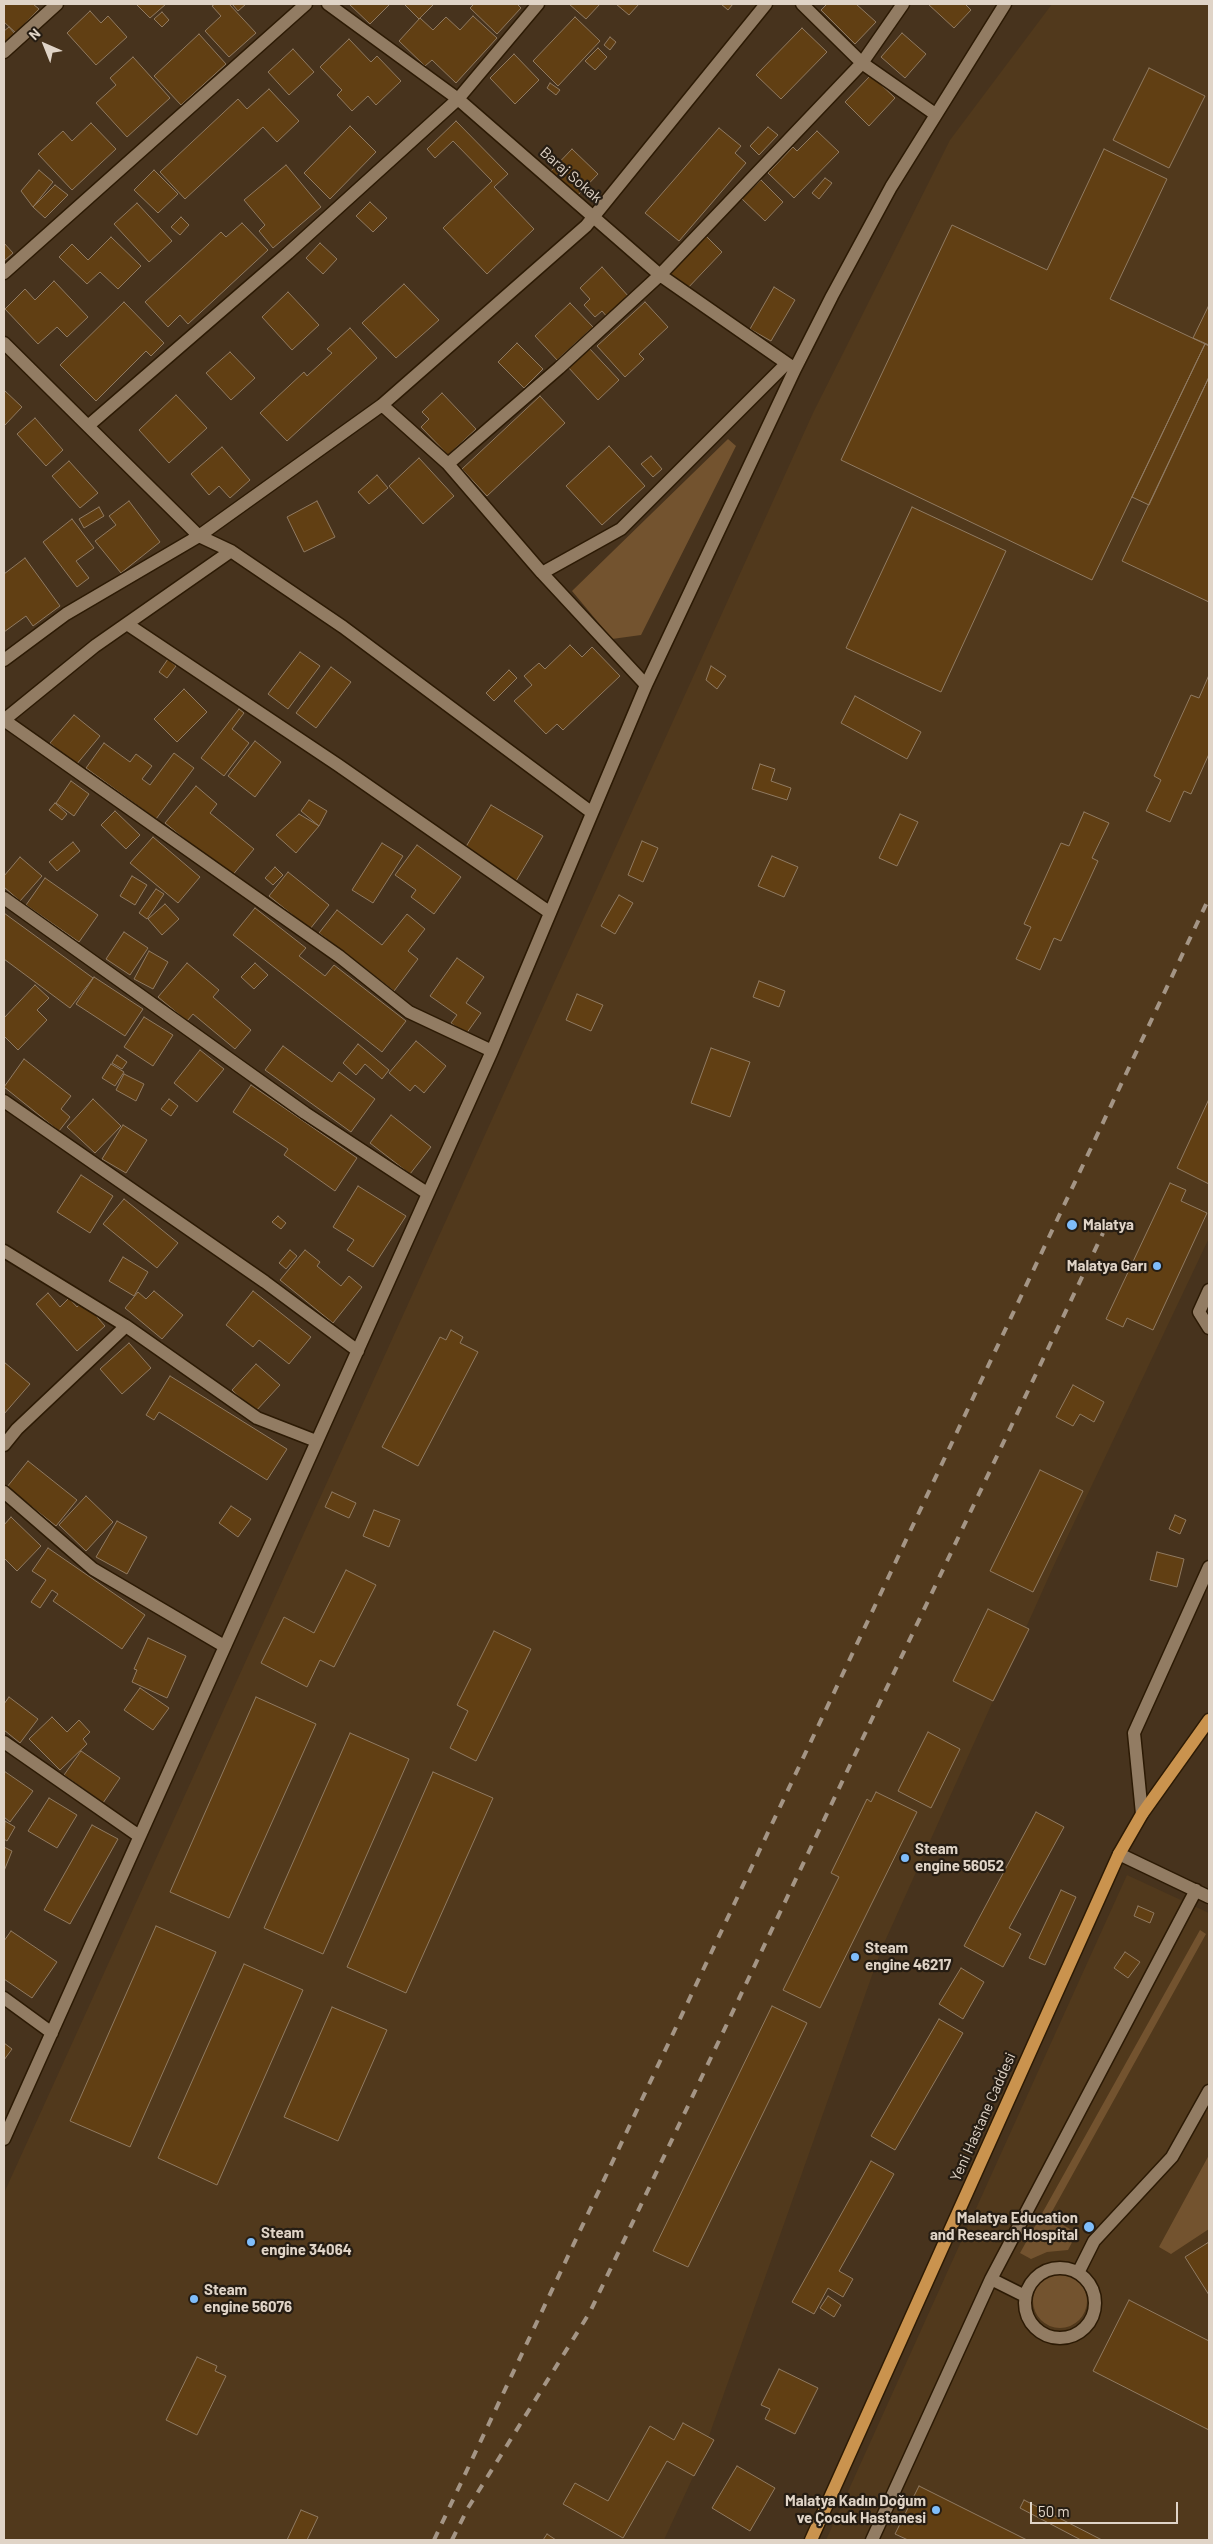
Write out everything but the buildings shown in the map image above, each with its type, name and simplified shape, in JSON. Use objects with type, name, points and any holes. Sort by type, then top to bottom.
[{"type":"main road","name":"Yeni Hastane Caddesi","points":[[811,2540],[1118,1854],[1142,1814],[1209,1720]]},
{"type":"street","points":[[4,52],[57,4]]},
{"type":"street","points":[[4,273],[306,4]]},
{"type":"street","name":"Baraj Sokak","points":[[328,4],[458,99],[660,275],[790,367]]},
{"type":"street","points":[[88,426],[288,253],[458,99],[538,4]]},
{"type":"street","points":[[6,655],[66,614],[199,536],[382,405],[579,232],[766,4]]},
{"type":"street","points":[[802,4],[862,63],[935,114]]},
{"type":"street","points":[[448,464],[559,368],[660,275],[862,63],[902,4]]},
{"type":"street","points":[[4,2139],[492,1051],[646,685],[790,367],[891,186],[1005,4]]},
{"type":"street","points":[[4,343],[199,536],[231,551],[343,628],[591,812]]},
{"type":"street","points":[[542,573],[621,529],[790,367]]},
{"type":"street","points":[[382,405],[448,464],[542,573],[646,685]]},
{"type":"street","points":[[231,551],[95,646],[4,720],[340,957],[409,1012],[492,1051]]},
{"type":"street","points":[[127,624],[338,765],[549,912]]},
{"type":"street","points":[[4,898],[305,1113],[428,1193]]},
{"type":"street","points":[[4,1101],[265,1282],[358,1351]]},
{"type":"street","points":[[4,1251],[126,1326],[257,1418],[316,1442]]},
{"type":"street","points":[[1209,1290],[1199,1312],[1209,1328]]},
{"type":"street","points":[[4,1445],[17,1429],[126,1326]]},
{"type":"street","points":[[4,1492],[93,1569],[224,1646]]},
{"type":"street","points":[[1142,1814],[1134,1733],[1209,1567]]},
{"type":"street","points":[[4,1742],[139,1836]]},
{"type":"street","points":[[1118,1854],[1209,1897]]},
{"type":"street","points":[[872,2540],[991,2279],[1196,1890]]},
{"type":"street","points":[[4,1998],[52,2033]]},
{"type":"street","points":[[1078,2273],[1094,2241],[1172,2157],[1209,2090]]},
{"type":"street","points":[[1057,2268],[1078,2273],[1087,2281],[1093,2291],[1094,2309],[1087,2325],[1068,2338],[1050,2337],[1035,2328],[1028,2319],[1025,2296],[1030,2285],[1046,2271],[1057,2268]]},
{"type":"street","points":[[991,2279],[1025,2296]]},
{"type":"shaded area","points":[[1052,4],[1209,4],[1209,1238],[1055,1563],[881,1950],[699,2464],[664,2540],[4,2540],[4,2193],[813,413],[950,140]]},
{"type":"shaded area","points":[[728,439],[736,446],[641,635],[612,639],[572,591]]},
{"type":"shaded area","name":"Malatya Education and Research Hospital","points":[[1127,1875],[1209,1913],[1209,2540],[826,2540]]},
{"type":"shaded area","points":[[1200,1930],[1206,1934],[1049,2217],[1077,2233],[1068,2250],[1047,2252],[1031,2259],[1020,2253]]},
{"type":"shaded area","points":[[1209,2155],[1209,2229],[1171,2254],[1159,2247]]},
{"type":"shaded area","points":[[1055,2274],[1065,2274],[1075,2278],[1083,2286],[1087,2301],[1083,2316],[1075,2324],[1065,2328],[1055,2328],[1045,2324],[1037,2316],[1033,2306],[1033,2296],[1037,2286],[1045,2278]]},
{"type":"railway","points":[[434,2540],[1209,898]]},
{"type":"railway","points":[[452,2540],[468,2508],[590,2312],[1103,1233]]},
{"type":"place","name":"Malatya","points":[[1072,1225]]},
{"type":"place","name":"Malatya Garı","points":[[1157,1266]]},
{"type":"place","name":"Steam engine 56052","points":[[905,1858]]},
{"type":"place","name":"Steam engine 46217","points":[[855,1957]]},
{"type":"place","name":"Malatya Education and Research Hospital","points":[[1089,2227]]},
{"type":"place","name":"Steam engine 34064","points":[[251,2242]]},
{"type":"place","name":"Steam engine 56076","points":[[194,2299]]},
{"type":"place","name":"Malatya Kadın Doğum ve Çocuk Hastanesi","points":[[936,2510]]}]
